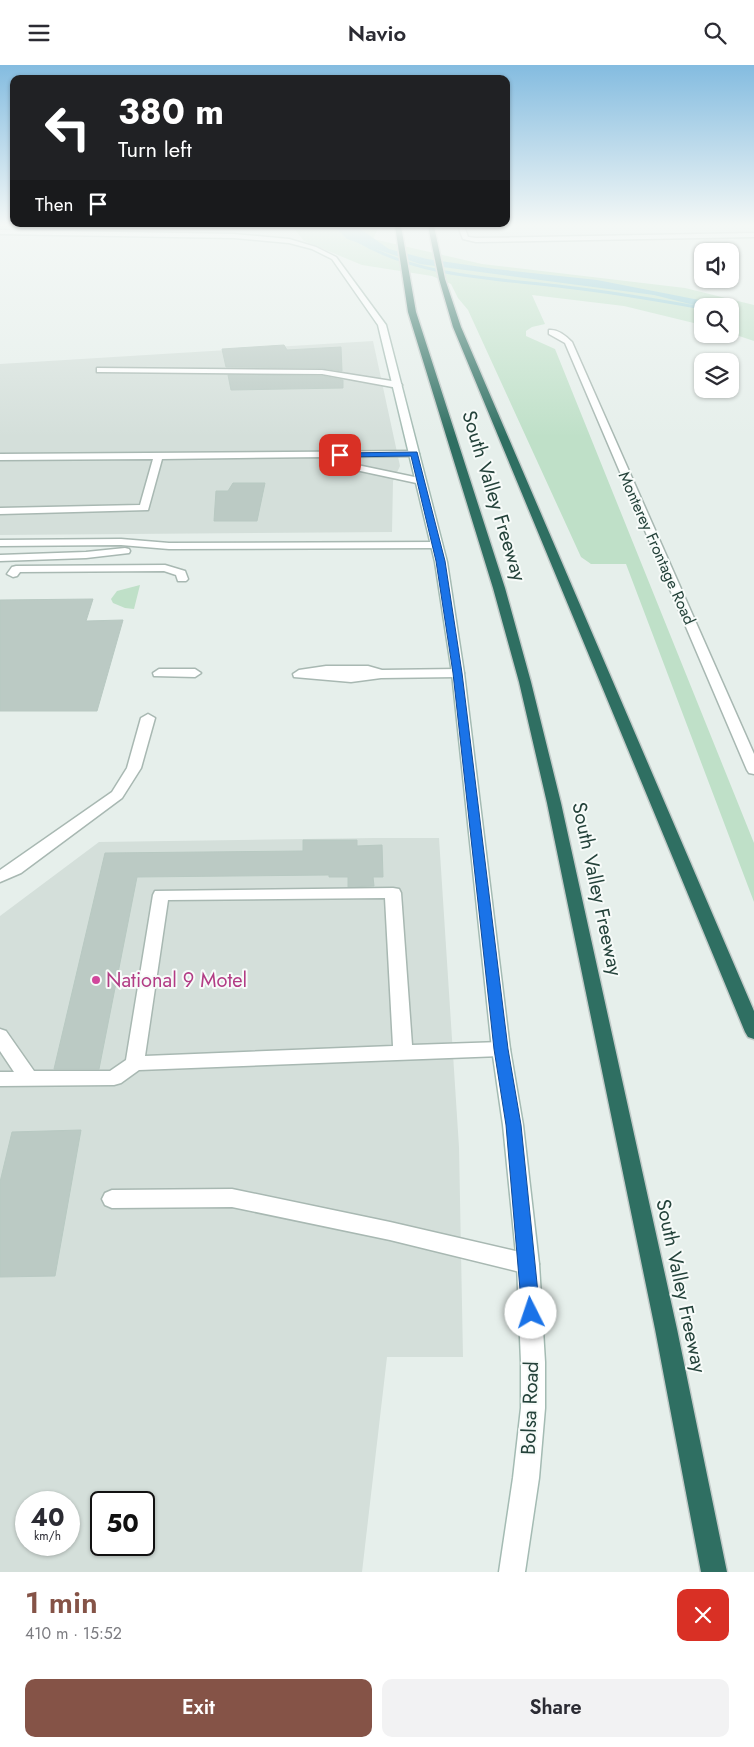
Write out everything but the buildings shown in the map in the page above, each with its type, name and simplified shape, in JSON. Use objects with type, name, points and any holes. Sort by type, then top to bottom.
[{"type":"highway","name":"South Valley Freeway","points":[[409,296],[414,321],[499,588],[539,738],[582,927],[660,1300],[714,1572]]},
{"type":"highway","name":"South Valley Freeway","points":[[447,296],[470,358],[754,1032]]},
{"type":"main road","name":"Bolsa Road","points":[[362,296],[382,325],[437,545],[444,581],[458,673],[501,1049],[513,1125],[528,1265],[533,1363],[533,1408],[526,1478],[512,1572]]},
{"type":"main road","name":"Monterey Frontage Road","points":[[552,332],[563,337],[568,342],[754,770]]},
{"type":"main road","points":[[100,370],[322,372],[398,385]]},
{"type":"main road","points":[[0,457],[414,454]]},
{"type":"main road","points":[[322,455],[340,464],[421,481]]},
{"type":"main road","points":[[0,511],[144,508],[158,456]]},
{"type":"main road","points":[[0,543],[122,542],[169,546],[437,545]]},
{"type":"main road","points":[[0,558],[86,555],[169,546]]},
{"type":"main road","points":[[14,574],[16,569],[165,568],[181,573],[182,579]]},
{"type":"main road","points":[[381,674],[368,670],[326,670],[299,674],[326,678],[368,678],[381,674],[458,673]]},
{"type":"main road","points":[[160,673],[195,673]]},
{"type":"main road","points":[[0,877],[15,869],[117,795],[130,780],[136,765],[148,718]]},
{"type":"main road","points":[[135,1063],[161,895],[393,893],[403,1052]]},
{"type":"main road","points":[[0,1036],[28,1078]]},
{"type":"main road","points":[[0,1079],[114,1078],[135,1063],[501,1049]]},
{"type":"main road","points":[[112,1199],[232,1198],[390,1231],[528,1265]]},
{"type":"shaded area","points":[[373,341],[400,466],[393,481],[392,532],[0,535],[0,364]]},
{"type":"shaded area","points":[[439,838],[459,1147],[463,1357],[387,1357],[362,1572],[0,1572],[0,916],[99,842]]},
{"type":"green space","points":[[457,296],[533,296],[545,324],[532,327],[526,331],[526,336],[555,349],[754,843],[754,902],[626,564],[591,564],[581,557],[468,310]]},
{"type":"green space","points":[[543,296],[719,296],[726,298],[694,298],[694,323],[624,306]]},
{"type":"green space","points":[[739,301],[754,305],[754,341],[739,336]]},
{"type":"green space","points":[[140,585],[134,609],[125,608],[113,603],[111,599],[117,591]]},
{"type":"water","points":[[659,296],[681,296],[694,299],[694,305]]},
{"type":"waterway","points":[[634,296],[694,307]]},
{"type":"place","name":"National 9 Motel","points":[[96,980]]},
{"type":"route","points":[[340,455],[414,454],[441,561],[458,673],[501,1049],[513,1125],[528,1265],[531,1313]]}]
